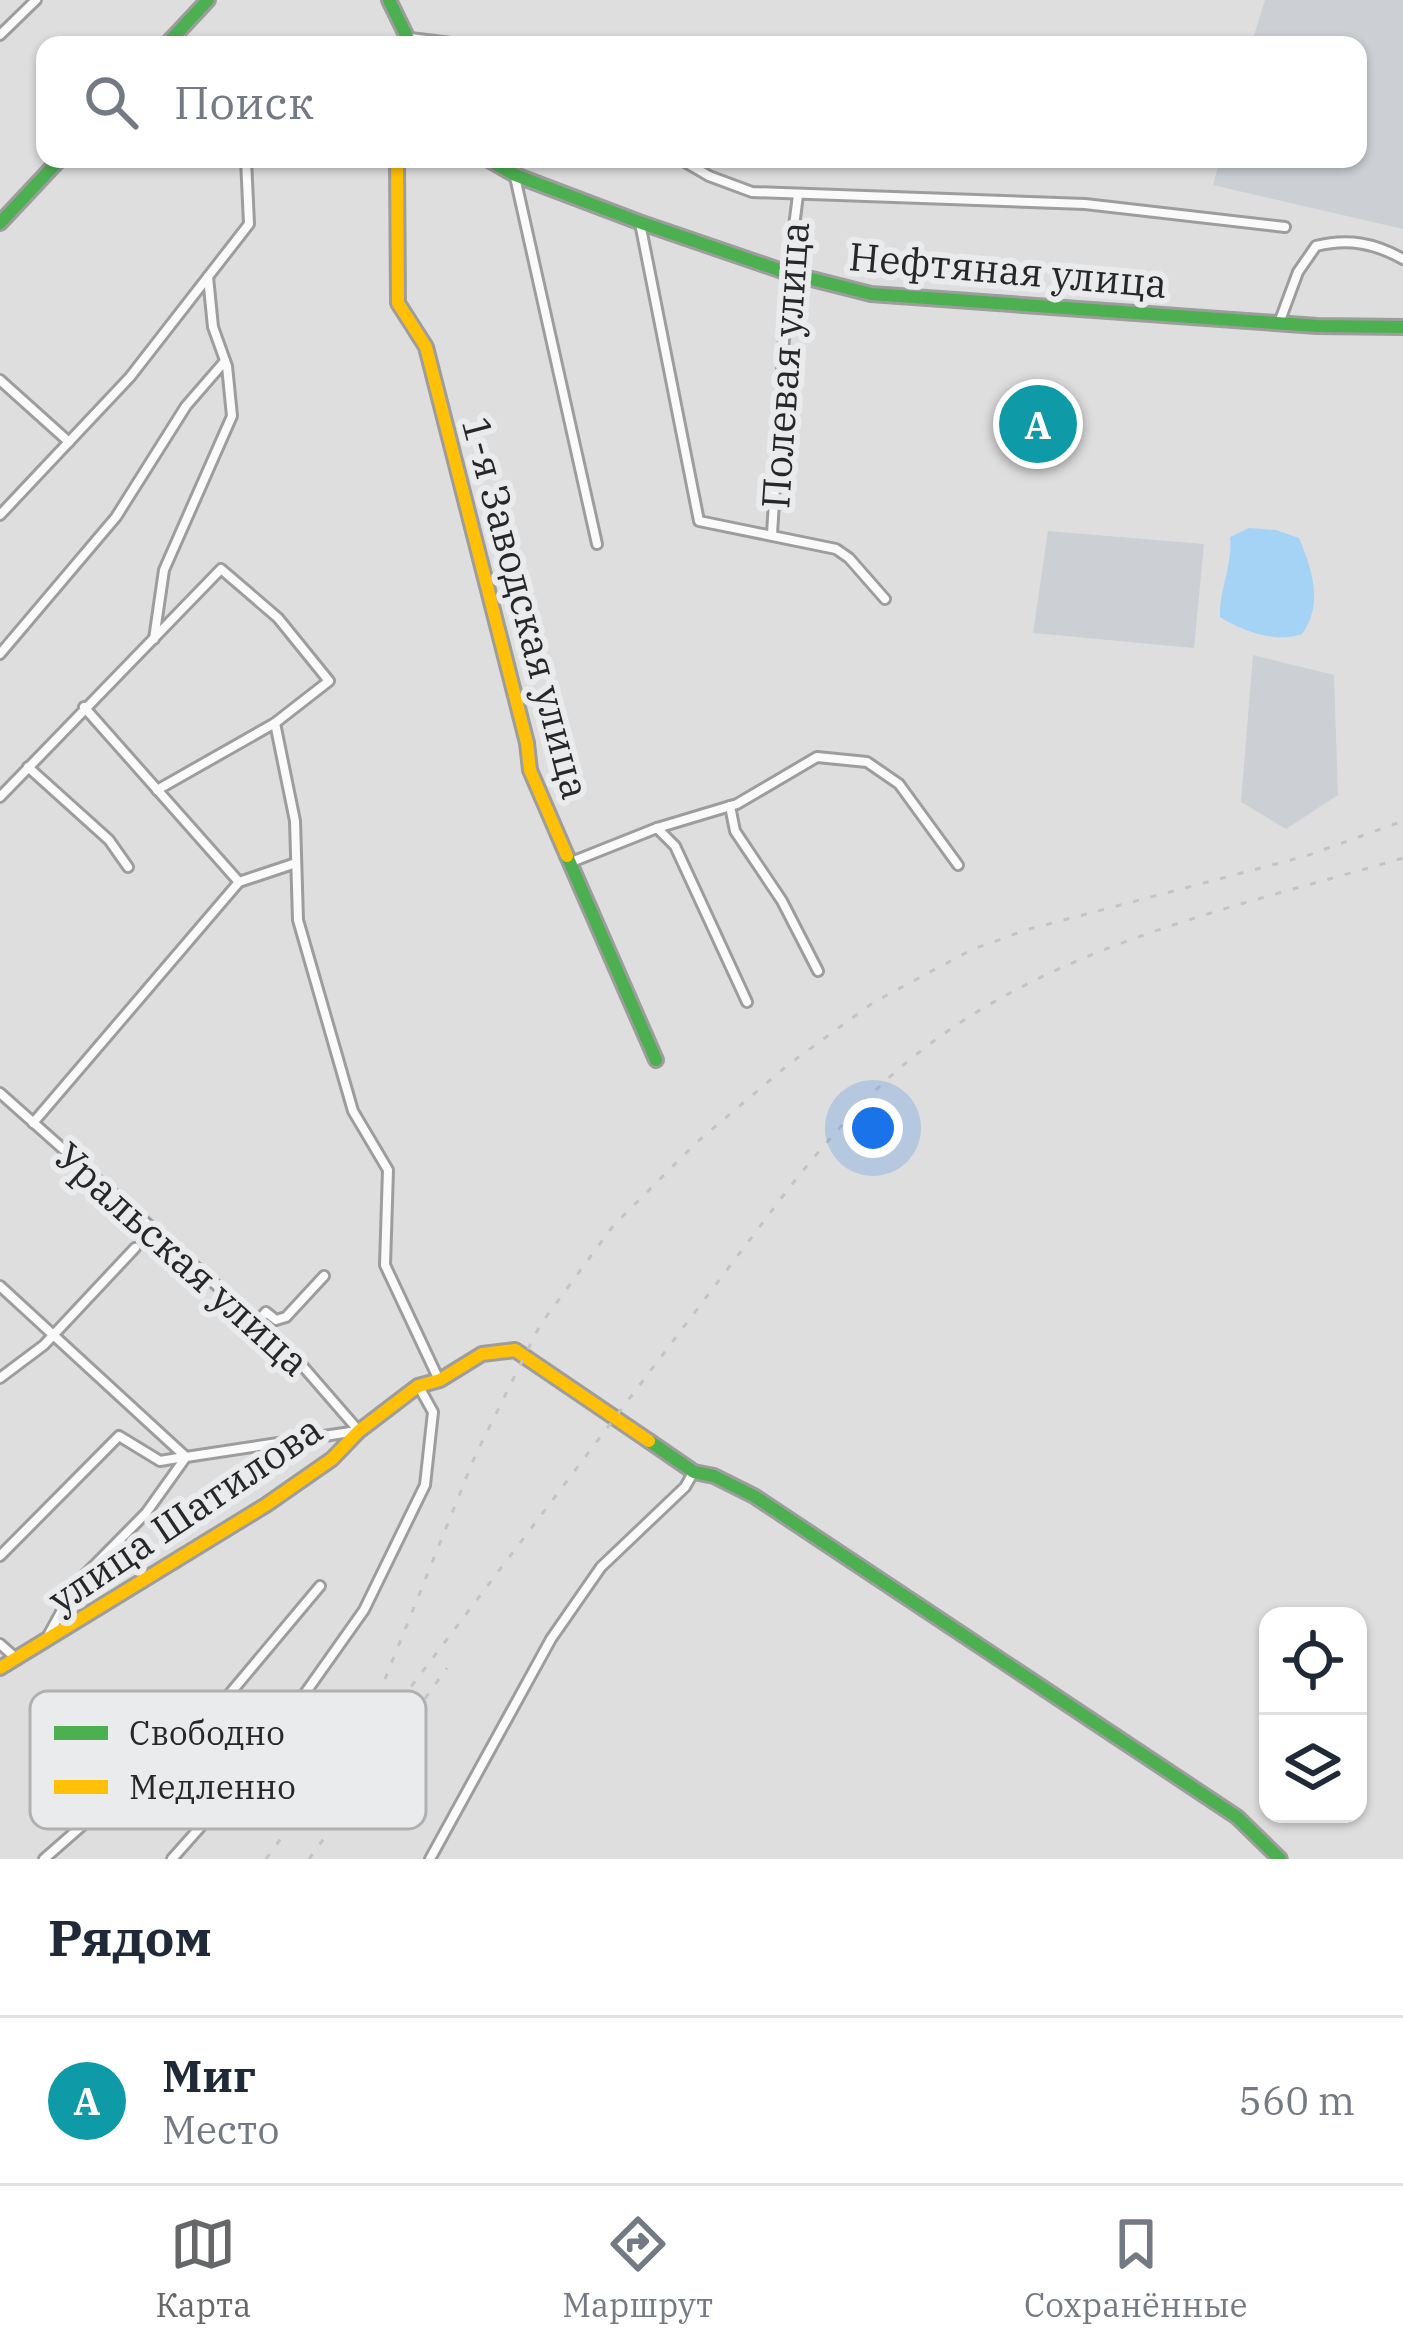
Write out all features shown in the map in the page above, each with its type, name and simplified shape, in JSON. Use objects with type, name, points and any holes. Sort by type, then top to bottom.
[{"type":"street","points":[[0,35],[36,0]]},
{"type":"street","points":[[180,36],[208,0]]},
{"type":"street","points":[[389,0],[405,36]]},
{"type":"street","points":[[0,223],[52,168]]},
{"type":"street","points":[[0,515],[130,377],[249,224],[246,168]]},
{"type":"street","name":"1-я Заводская улица","points":[[397,168],[398,303],[426,347],[530,770],[656,1060]]},
{"type":"street","name":"Нефтяная улица","points":[[503,168],[639,222],[788,273],[900,298],[1278,324],[1403,327]]},
{"type":"street","points":[[695,168],[752,192],[1085,204],[1285,227]]},
{"type":"street","points":[[515,175],[597,544]]},
{"type":"street","name":"Полевая улица","points":[[772,534],[788,273],[798,195]]},
{"type":"street","points":[[639,222],[699,521],[836,550],[885,599]]},
{"type":"street","points":[[1278,324],[1298,272],[1316,246],[1343,239],[1386,249],[1403,259]]},
{"type":"street","points":[[154,640],[164,570],[232,416],[225,360],[213,328],[208,277]]},
{"type":"street","points":[[0,654],[116,517],[186,406],[225,360]]},
{"type":"street","points":[[0,380],[68,442]]},
{"type":"street","points":[[0,796],[221,569],[278,618],[329,680],[275,723],[157,790]]},
{"type":"street","points":[[84,707],[239,882]]},
{"type":"street","points":[[275,723],[295,821],[298,920],[353,1111],[388,1170],[385,1265],[440,1380]]},
{"type":"street","points":[[568,863],[730,806],[817,757],[867,762],[899,784],[958,865]]},
{"type":"street","points":[[28,767],[109,840],[128,867]]},
{"type":"street","points":[[730,806],[735,831],[773,886],[818,971]]},
{"type":"street","points":[[657,828],[675,846],[747,1002]]},
{"type":"street","points":[[33,1123],[239,882],[296,862]]},
{"type":"street","name":"Уральская улица","points":[[0,1094],[287,1348],[358,1431]]},
{"type":"street","points":[[0,1378],[53,1335],[135,1249]]},
{"type":"street","points":[[258,1321],[266,1312],[276,1320],[286,1317],[324,1276]]},
{"type":"street","points":[[0,1286],[186,1457]]},
{"type":"street","points":[[307,1691],[364,1610],[425,1485],[433,1412],[418,1386],[440,1380],[482,1354],[515,1350],[694,1472],[714,1476],[754,1496],[1237,1817],[1280,1859]]},
{"type":"street","name":"улица Шатилова","points":[[0,1668],[266,1505],[332,1459],[358,1431],[418,1386]]},
{"type":"street","name":"улица Шатилова","points":[[44,1644],[76,1583],[146,1513],[186,1457],[358,1431]]},
{"type":"street","points":[[0,1556],[119,1436],[160,1461],[186,1457]]},
{"type":"street","points":[[430,1859],[551,1639],[601,1567],[685,1487],[694,1472]]},
{"type":"street","points":[[232,1691],[320,1586]]},
{"type":"street","points":[[0,1644],[19,1660]]},
{"type":"street","points":[[44,1859],[78,1829]]},
{"type":"street","points":[[172,1859],[199,1829]]},
{"type":"shaded area","points":[[1265,0],[1403,0],[1403,229],[1213,185],[1218,168],[1367,168],[1367,36],[1254,36]]},
{"type":"shaded area","points":[[1048,531],[1204,544],[1194,648],[1033,633]]},
{"type":"shaded area","points":[[1253,655],[1334,675],[1338,795],[1286,829],[1241,802]]},
{"type":"water","points":[[1249,528],[1299,538],[1314,599],[1302,634],[1260,635],[1220,617],[1230,537]]},
{"type":"railway","points":[[380,1691],[475,1456],[540,1325],[613,1226],[697,1142],[788,1065],[874,1002],[971,950],[1026,930],[1306,856],[1403,821]]},
{"type":"railway","points":[[408,1691],[789,1188],[851,1115],[903,1065],[975,1013],[1091,955],[1215,912],[1403,858]]},
{"type":"railway","points":[[426,1697],[447,1668]]},
{"type":"railway","points":[[266,1859],[288,1829]]},
{"type":"railway","points":[[309,1859],[331,1829]]},
{"type":"traffic: fast","points":[[174,36],[208,0]]},
{"type":"traffic: fast","points":[[389,0],[407,36]]},
{"type":"traffic: fast","points":[[0,223],[52,168]]},
{"type":"traffic: fast","points":[[503,168],[639,222],[788,273],[871,294],[1317,326],[1403,327]]},
{"type":"traffic: fast","points":[[567,856],[656,1060]]},
{"type":"traffic: fast","points":[[649,1441],[694,1472],[714,1476],[754,1496],[1237,1817],[1280,1859]]},
{"type":"traffic: slow","points":[[397,168],[398,303],[426,347],[530,770],[567,856]]},
{"type":"traffic: slow","points":[[0,1668],[266,1505],[332,1459],[359,1431],[418,1386],[440,1380],[482,1354],[515,1350],[649,1441]]},
{"type":"place","name":"Миг","points":[[1038,424]]}]
